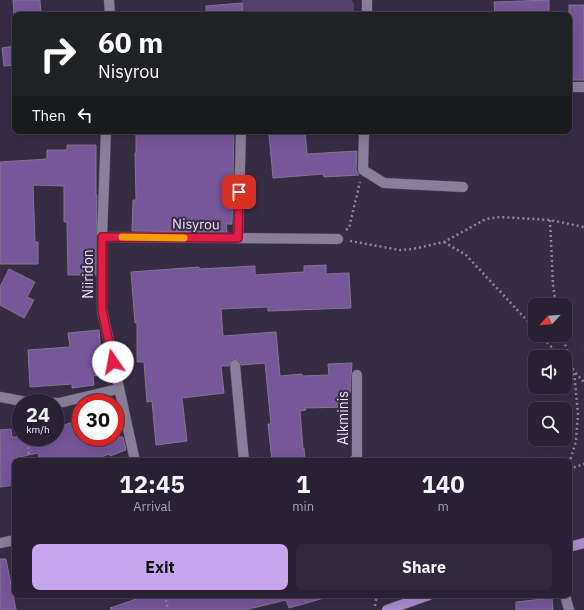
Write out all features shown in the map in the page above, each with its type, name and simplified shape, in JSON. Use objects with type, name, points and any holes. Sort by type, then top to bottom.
[{"type":"main road","points":[[572,546],[584,543]]},
{"type":"main road","points":[[387,610],[421,598]]},
{"type":"street","points":[[109,0],[110,12]]},
{"type":"street","points":[[367,0],[367,12]]},
{"type":"street","points":[[572,87],[584,87]]},
{"type":"street","name":"Niiridon","points":[[106,134],[102,237],[102,310],[133,458]]},
{"type":"street","points":[[238,238],[240,134]]},
{"type":"street","points":[[364,134],[363,170],[384,184],[463,187]]},
{"type":"street","name":"Nisyrou","points":[[102,237],[338,239]]},
{"type":"street","points":[[235,365],[244,458]]},
{"type":"street","name":"Alkminis","points":[[356,458],[357,375]]},
{"type":"street","points":[[0,397],[27,402],[59,403],[118,388]]},
{"type":"street","points":[[0,543],[12,541]]},
{"type":"street","points":[[566,598],[568,610]]},
{"type":"path","points":[[338,239],[349,228],[363,170]]},
{"type":"path","points":[[338,239],[400,250],[413,249],[444,242],[486,220],[500,218],[550,220],[584,227]]},
{"type":"path","points":[[550,220],[555,298]]},
{"type":"path","points":[[444,242],[466,255],[528,321]]},
{"type":"path","points":[[547,342],[554,350]]},
{"type":"path","points":[[564,342],[574,372],[578,413],[576,441],[571,458]]},
{"type":"path","points":[[574,372],[584,382]]},
{"type":"path","points":[[28,446],[29,458]]},
{"type":"path","points":[[572,468],[584,464]]},
{"type":"path","points":[[166,598],[168,610]]},
{"type":"path","points":[[374,610],[376,598]]},
{"type":"shaded area","points":[[242,0],[351,0],[354,3],[354,12],[241,12]]},
{"type":"building","points":[[13,0],[40,0],[41,12],[14,12]]},
{"type":"building","points":[[549,0],[549,12],[495,12],[494,2]]},
{"type":"building","points":[[242,3],[243,12],[206,12],[206,6]]},
{"type":"building","points":[[569,5],[584,5],[584,80],[572,80],[572,12],[569,12]]},
{"type":"building","points":[[12,46],[12,65],[4,66],[2,48]]},
{"type":"building","points":[[136,134],[234,134],[232,224],[226,224],[227,232],[132,231],[133,200],[136,200]]},
{"type":"building","points":[[269,134],[305,134],[307,154],[357,151],[356,170],[359,175],[324,177],[323,174],[273,178]]},
{"type":"building","points":[[67,145],[96,145],[96,275],[68,275],[67,222],[64,222],[64,186],[33,185],[35,242],[38,242],[38,264],[0,264],[0,162],[47,159],[47,150],[67,150]]},
{"type":"building","points":[[326,265],[326,274],[349,273],[351,308],[268,311],[268,307],[221,309],[223,336],[276,332],[280,376],[302,374],[302,376],[329,375],[328,364],[352,363],[350,393],[347,393],[348,407],[305,408],[306,410],[300,411],[305,458],[272,458],[268,424],[271,424],[265,363],[241,365],[240,361],[235,359],[231,360],[229,366],[221,366],[224,393],[182,398],[187,441],[156,445],[152,401],[147,402],[144,362],[137,362],[137,323],[135,323],[131,272],[199,267],[199,269],[255,266],[255,275],[304,272],[304,266]]},
{"type":"building","points":[[9,269],[35,282],[27,297],[34,300],[24,318],[0,305],[0,287]]},
{"type":"building","points":[[99,330],[103,375],[93,376],[94,385],[72,388],[72,384],[30,387],[28,350],[70,347],[68,333]]},
{"type":"building","points":[[72,422],[72,446],[124,446],[124,441],[126,450],[110,456],[110,454],[97,458],[39,458],[38,453],[12,458],[12,485],[0,487],[0,430],[11,429],[12,446],[64,446],[64,425]]},
{"type":"building","points":[[0,559],[6,559],[12,590],[12,598],[14,598],[16,610],[0,610]]},
{"type":"building","points":[[139,598],[324,598],[289,608],[286,600],[245,610],[111,610],[110,608]]},
{"type":"building","points":[[552,598],[553,610],[516,610],[516,602]]},
{"type":"slow traffic","points":[[122,237],[184,238]]},
{"type":"route","points":[[113,362],[102,310],[102,237],[238,238],[239,192]]}]
